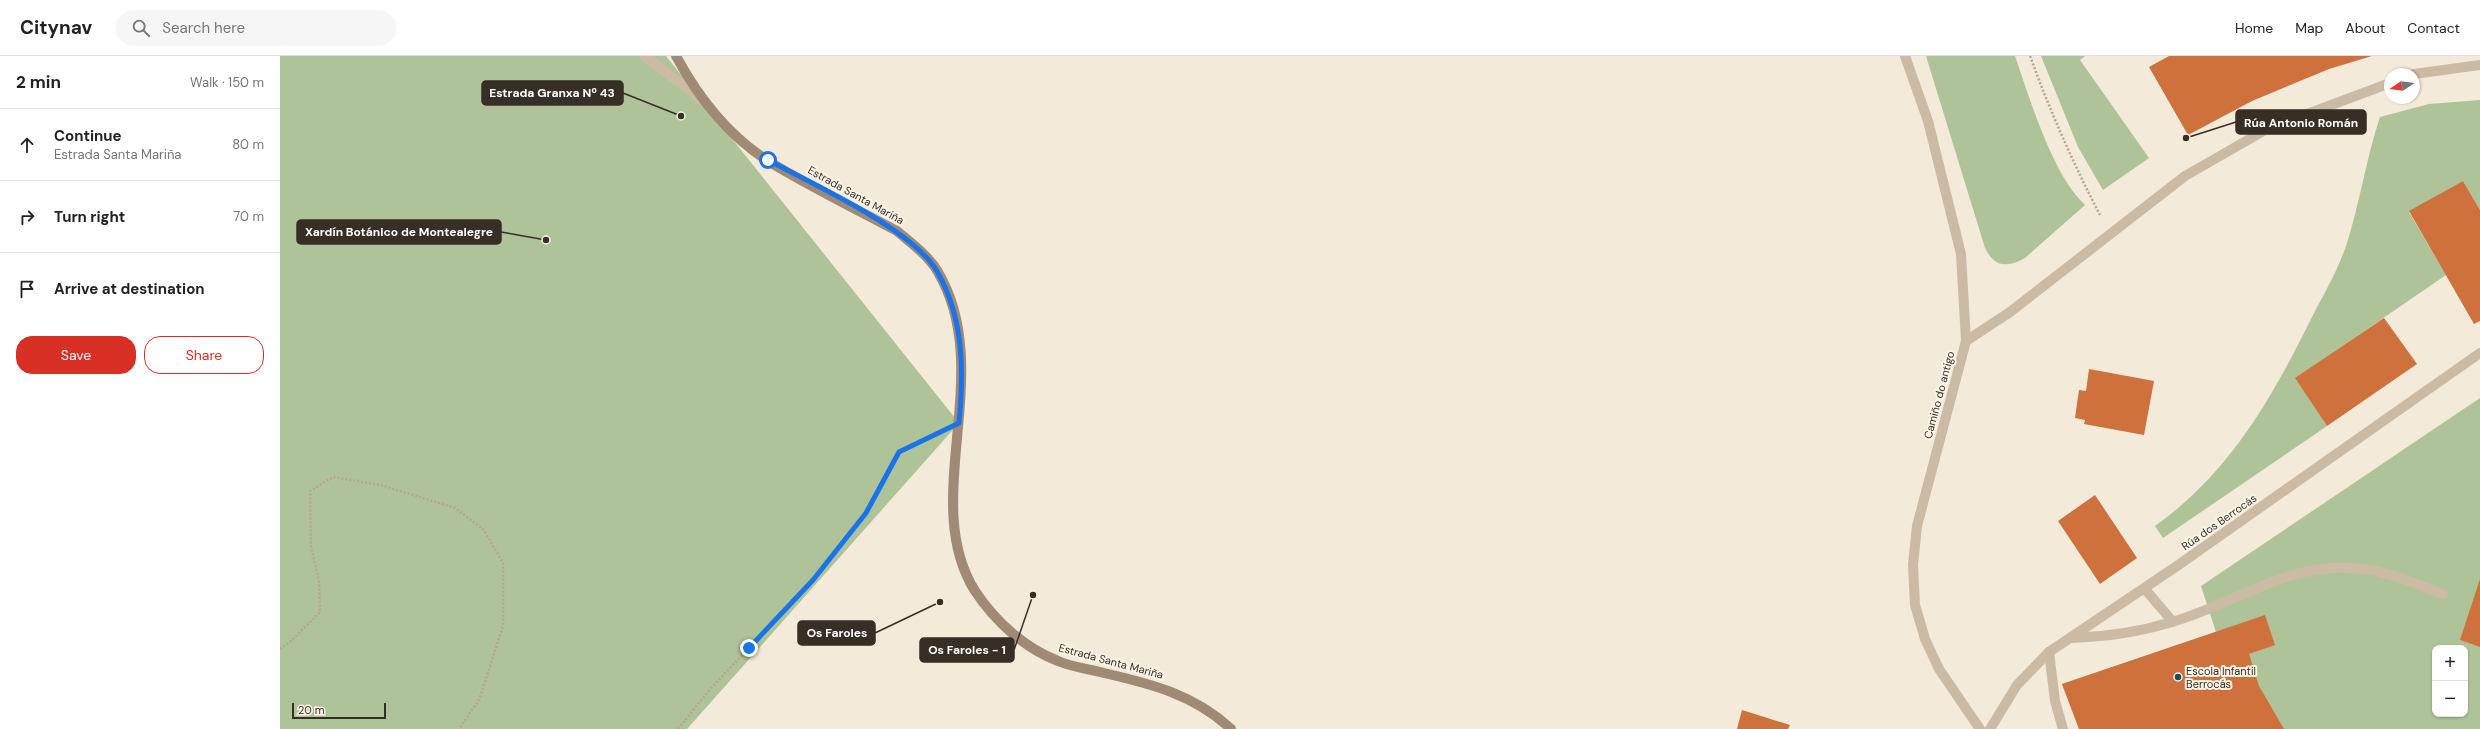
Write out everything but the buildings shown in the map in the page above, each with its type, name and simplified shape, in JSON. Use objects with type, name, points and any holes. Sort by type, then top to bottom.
[{"type":"main road","name":"Estrada Santa Mariña","points":[[676,56],[706,103],[729,128],[768,160],[897,231],[915,246],[938,272],[956,317],[961,341],[962,385],[954,511],[958,546],[964,569],[975,590],[1004,627],[1037,651],[1058,661],[1175,692],[1200,704],[1231,729]]},
{"type":"street","points":[[645,56],[706,103]]},
{"type":"street","name":"Camiño do antigo","points":[[1905,56],[1928,121],[1961,254],[1966,341],[1917,526],[1913,565],[1915,605],[1925,639],[1939,669],[1980,729]]},
{"type":"street","points":[[2420,73],[2480,65]]},
{"type":"street","points":[[1966,341],[2010,312],[2185,176],[2267,130],[2384,85]]},
{"type":"street","name":"Rúa dos Berrocás","points":[[1990,729],[2017,685],[2049,652],[2144,588],[2480,353]]},
{"type":"street","points":[[2070,638],[2113,636],[2173,622],[2276,580],[2318,569],[2349,568],[2381,571],[2443,594]]},
{"type":"street","points":[[2144,588],[2173,622]]},
{"type":"street","points":[[2049,652],[2055,701],[2063,729]]},
{"type":"path","points":[[2030,56],[2044,95],[2075,167],[2109,234]]},
{"type":"path","points":[[678,729],[712,687],[813,580],[866,513],[899,452],[959,423]]},
{"type":"path","points":[[280,648],[290,642],[320,612],[319,581],[311,547],[310,491],[334,477],[381,485],[455,508],[484,530],[503,562],[503,626],[479,700],[459,729]]},
{"type":"green space","points":[[280,56],[666,56],[959,423],[687,729],[280,729]]},
{"type":"green space","points":[[1926,56],[2015,56],[2035,114],[2052,156],[2062,175],[2085,205],[2025,258],[2012,263],[2002,264],[1993,259],[1985,248]]},
{"type":"green space","points":[[2041,56],[2085,56],[2080,60],[2149,158],[2103,190],[2078,147]]},
{"type":"green space","points":[[2480,100],[2480,210],[2463,181],[2409,212],[2446,275],[2296,378],[2327,426],[2163,538],[2155,526],[2182,505],[2206,482],[2248,431],[2282,375],[2327,289],[2347,243],[2380,117],[2429,104]]},
{"type":"green space","points":[[2480,398],[2480,729],[2079,729],[2062,684],[2216,632],[2201,586]]},
{"type":"place","name":"Estrada Granxa Nº 43","points":[[681,116]]},
{"type":"place","name":"Rúa Antonio Román","points":[[2186,138]]},
{"type":"place","name":"Xardín Botánico de Montealegre","points":[[546,240]]},
{"type":"place","name":"Os Faroles - 1","points":[[1033,595]]},
{"type":"place","name":"Os Faroles","points":[[940,602]]},
{"type":"place","name":"Escola Infantil Berrocás","points":[[2178,677]]},
{"type":"route","points":[[749,648],[813,580],[866,513],[899,452],[959,423],[962,385],[961,341],[956,317],[938,272],[927,258],[897,231],[768,160]]}]
